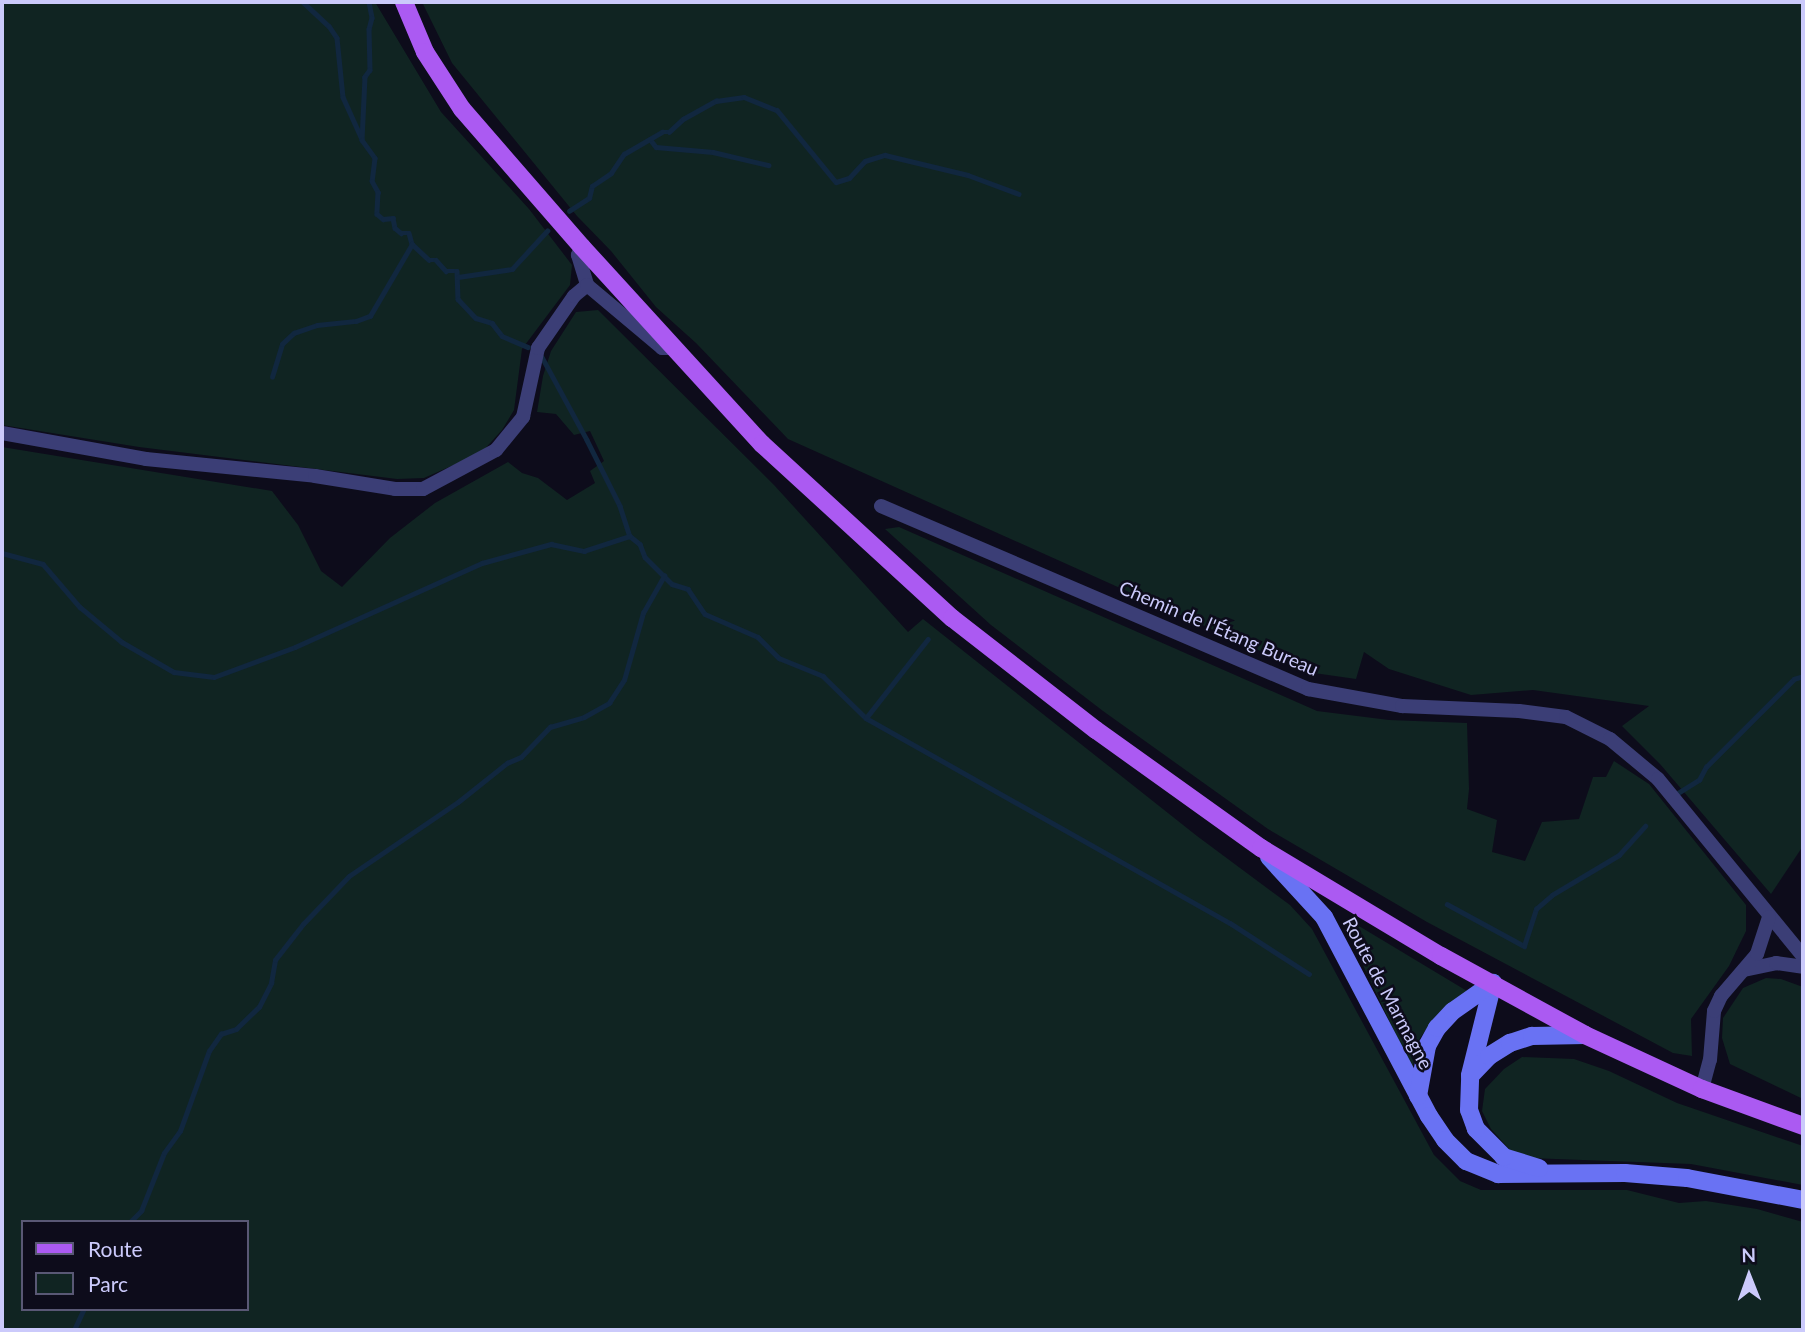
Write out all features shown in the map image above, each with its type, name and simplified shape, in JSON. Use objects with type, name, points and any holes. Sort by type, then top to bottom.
[{"type":"main road","points":[[404,2],[425,52],[462,109],[582,247],[762,444],[952,618],[1096,730],[1261,848],[1441,956],[1585,1035],[1702,1089],[1803,1126]]},
{"type":"main road","name":"Route de Marmagne","points":[[1261,848],[1324,917],[1418,1097],[1445,1140],[1466,1161],[1498,1174],[1625,1173],[1687,1178],[1803,1199]]},
{"type":"main road","name":"Route de Marmagne","points":[[1418,1097],[1427,1046],[1437,1028],[1493,983]]},
{"type":"main road","name":"Route de Marmagne","points":[[1493,983],[1470,1076],[1469,1110],[1476,1129],[1488,1144],[1504,1157],[1559,1175]]},
{"type":"main road","points":[[1470,1076],[1489,1056],[1510,1043],[1532,1036],[1585,1035]]},
{"type":"street","points":[[582,247],[578,255],[587,285],[662,348],[673,348]]},
{"type":"street","points":[[2,433],[146,459],[315,476],[395,489],[423,489],[496,450],[523,417],[538,348],[574,296],[587,285]]},
{"type":"street","name":"Chemin de l'Étang Bureau","points":[[881,506],[1308,689],[1402,706],[1519,711],[1566,717],[1610,739],[1658,779],[1803,956]]},
{"type":"street","points":[[1702,1089],[1710,1060],[1714,1010],[1721,996],[1756,954],[1769,917]]},
{"type":"street","points":[[1744,970],[1776,964],[1803,967]]},
{"type":"green space","points":[[2,2],[375,2],[441,112],[529,209],[572,265],[570,285],[522,349],[514,410],[502,430],[481,453],[424,478],[397,479],[139,447],[2,425]]},
{"type":"green space","points":[[422,2],[1803,2],[1803,846],[1771,894],[1660,764],[1622,726],[1649,706],[1533,690],[1471,695],[1389,669],[1364,652],[1356,679],[1307,672],[788,439],[696,343],[656,307],[611,251],[577,216],[452,63]]},
{"type":"green space","points":[[598,310],[774,485],[908,632],[923,619],[1197,836],[1290,905],[1312,929],[1434,1155],[1460,1181],[1481,1190],[1627,1190],[1679,1203],[1706,1201],[1757,1209],[1803,1222],[1803,1330],[2,1330],[2,447],[272,491],[298,525],[321,571],[342,587],[390,538],[435,503],[508,462],[522,473],[538,478],[567,500],[595,483],[590,471],[604,461],[590,431],[574,435],[556,414],[537,412],[543,376],[551,351],[576,312]]},
{"type":"green space","points":[[899,527],[1317,711],[1389,720],[1467,723],[1467,809],[1497,820],[1492,852],[1525,861],[1542,822],[1579,819],[1593,777],[1606,777],[1614,761],[1649,784],[1746,905],[1746,931],[1729,966],[1691,1019],[1692,1056],[1673,1053],[1427,922],[1268,829],[1103,711],[991,625],[885,529]]},
{"type":"green space","points":[[1354,923],[1467,991],[1436,1016],[1420,1038],[1412,1069],[1345,927]]},
{"type":"green space","points":[[1766,978],[1781,979],[1803,987],[1803,1099],[1730,1064],[1722,1038],[1723,1018],[1743,988]]},
{"type":"green space","points":[[1522,1057],[1574,1059],[1609,1071],[1677,1103],[1803,1146],[1803,1185],[1691,1164],[1529,1158],[1511,1151],[1491,1129],[1482,1111],[1485,1089],[1504,1069]]},
{"type":"waterway","points":[[303,2],[329,26],[337,38],[343,97],[362,139]]},
{"type":"waterway","points":[[369,2],[372,18],[369,29],[370,70],[365,77],[362,140],[375,158],[372,181],[378,192],[377,214],[383,219],[393,218],[395,228],[401,233],[409,233],[412,244],[429,260],[436,260],[446,271],[457,271],[458,299],[476,318],[492,323],[502,336],[528,347]]},
{"type":"waterway","points":[[569,211],[589,198],[592,186],[611,173],[624,154],[662,132],[669,132],[683,119],[716,101],[744,97],[777,110],[836,182],[849,178],[865,161],[885,155],[968,175],[1019,194]]},
{"type":"waterway","points":[[650,139],[656,147],[713,152],[768,165]]},
{"type":"waterway","points":[[458,277],[512,269],[547,231]]},
{"type":"waterway","points":[[272,377],[282,344],[294,333],[317,325],[356,321],[370,316],[412,244]]},
{"type":"waterway","points":[[542,357],[620,506],[630,536]]},
{"type":"waterway","points":[[630,536],[640,544],[645,557],[672,584],[688,589],[705,614],[758,637],[779,658],[823,676],[866,718],[1230,923],[1309,974]]},
{"type":"waterway","points":[[2,553],[43,564],[80,607],[122,642],[174,672],[214,677],[295,647],[482,563],[551,544],[584,551],[630,536]]},
{"type":"waterway","points":[[132,1220],[141,1211],[164,1153],[180,1131],[209,1051],[221,1034],[236,1029],[259,1007],[271,983],[275,960],[303,924],[349,876],[458,802],[507,763],[521,757],[550,727],[584,717],[609,703],[624,680],[643,613],[664,576]]},
{"type":"waterway","points":[[866,718],[928,639]]},
{"type":"waterway","points":[[1678,793],[1699,780],[1706,767],[1794,679],[1803,676]]},
{"type":"waterway","points":[[1447,904],[1524,946],[1536,909],[1552,895],[1619,855],[1645,826]]},
{"type":"waterway","points":[[74,1330],[83,1311]]}]
